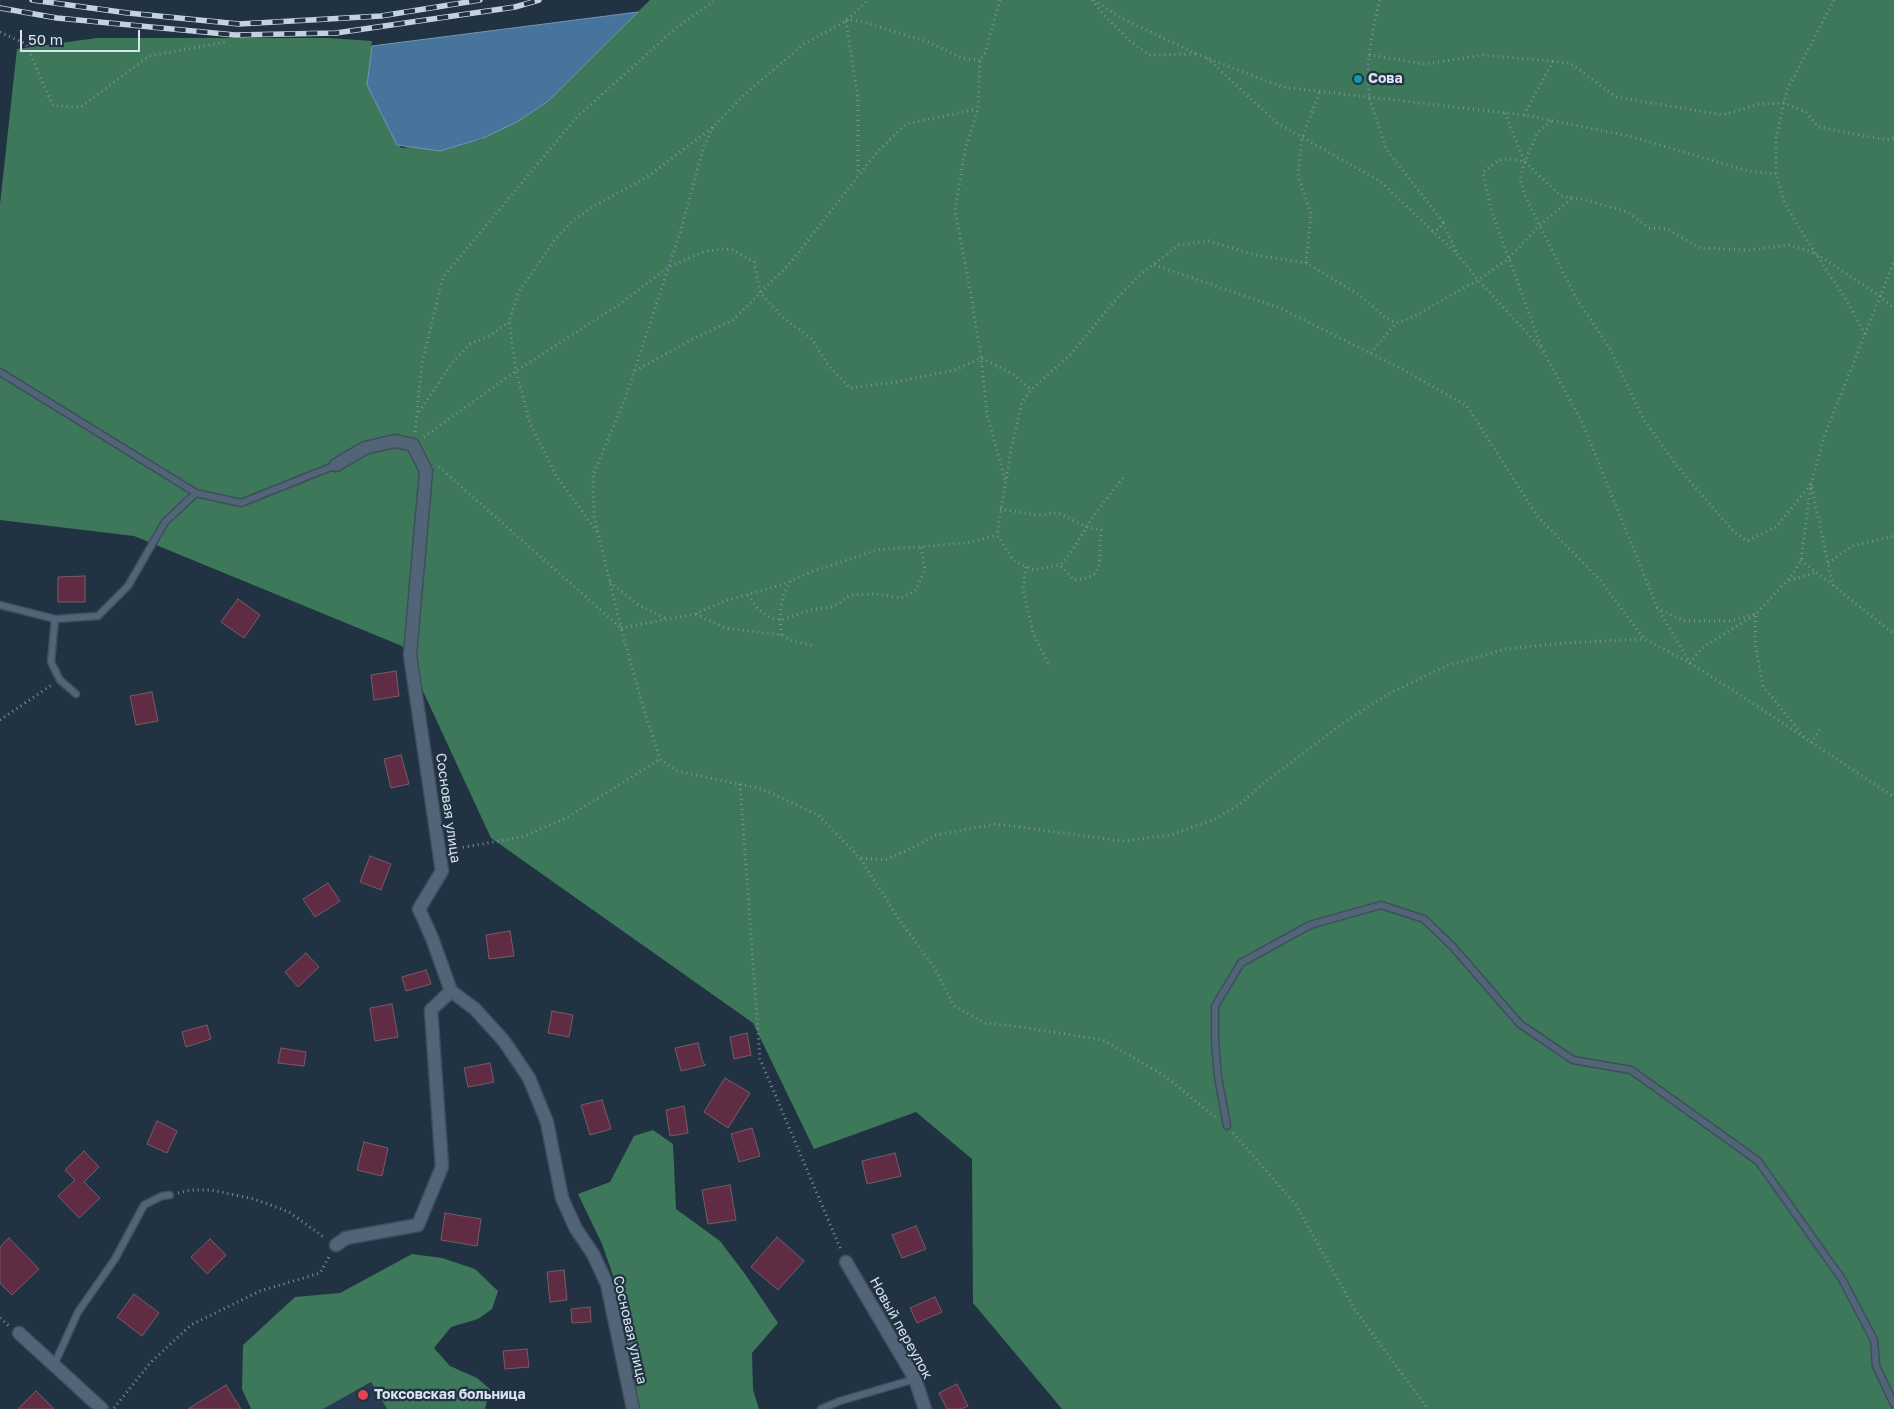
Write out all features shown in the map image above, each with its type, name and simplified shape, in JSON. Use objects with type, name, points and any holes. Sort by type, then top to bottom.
[{"type":"street","points":[[336,465],[365,448],[395,441],[413,445]]},
{"type":"street","name":"Сосновая улица","points":[[413,445],[426,471],[410,656],[442,871],[419,910],[432,938],[451,991],[475,1009],[504,1041],[529,1078],[547,1122],[562,1198],[576,1230],[593,1254],[607,1284],[633,1409]]},
{"type":"street","points":[[336,1245],[346,1238],[418,1225],[442,1167],[431,1010],[451,991]]},
{"type":"street","name":"Новый переулок","points":[[846,1262],[915,1379],[925,1409]]},
{"type":"street","points":[[19,1333],[102,1409]]},
{"type":"lane","points":[[0,372],[196,493],[241,504],[336,465]]},
{"type":"lane","points":[[0,604],[56,619],[98,616],[128,586],[165,522],[196,493]]},
{"type":"lane","points":[[56,619],[51,662],[60,680],[76,694]]},
{"type":"lane","points":[[1227,1126],[1218,1077],[1215,1006],[1241,963],[1310,925],[1381,905],[1424,919],[1453,947],[1520,1024],[1573,1060],[1631,1070],[1758,1161],[1842,1280],[1874,1340],[1876,1366],[1894,1404]]},
{"type":"lane","points":[[54,1366],[78,1312],[115,1259],[144,1205],[162,1196],[170,1195]]},
{"type":"lane","points":[[821,1409],[840,1401],[915,1379]]},
{"type":"path","points":[[413,445],[422,362],[443,277],[577,116],[676,28],[716,0]]},
{"type":"path","points":[[597,532],[552,469],[530,423],[516,370],[508,322],[518,293],[554,241],[573,220],[647,177],[713,127],[745,94],[804,44],[846,21],[868,0]]},
{"type":"path","points":[[1000,0],[985,53],[980,60],[978,108],[964,150],[955,210],[981,358],[987,414],[1006,482]]},
{"type":"path","points":[[1093,0],[1103,14],[1130,42],[1149,55],[1197,54]]},
{"type":"path","points":[[1093,0],[1120,18],[1197,54],[1282,87],[1524,115],[1629,136],[1748,171],[1776,174]]},
{"type":"path","points":[[1380,0],[1369,55],[1369,97],[1386,149],[1443,222],[1458,255]]},
{"type":"path","points":[[1834,0],[1787,90],[1776,138],[1776,174],[1785,204],[1847,301],[1865,334]]},
{"type":"path","points":[[846,21],[852,20],[866,23],[928,42],[962,58],[980,60]]},
{"type":"path","points":[[846,21],[858,98],[858,176]]},
{"type":"path","points":[[0,32],[26,44],[53,106],[81,107],[149,56],[226,42]]},
{"type":"path","points":[[1369,55],[1426,64],[1483,55],[1570,63],[1616,97],[1723,115],[1759,104],[1784,103],[1806,112],[1818,127],[1887,140],[1894,138]]},
{"type":"path","points":[[1207,58],[1277,123],[1381,182],[1458,255],[1478,280],[1542,349]]},
{"type":"path","points":[[1524,115],[1553,61]]},
{"type":"path","points":[[1306,263],[1311,214],[1298,176],[1302,138],[1320,91]]},
{"type":"path","points":[[635,371],[691,340],[733,320],[791,262],[877,152],[906,124],[978,108]]},
{"type":"path","points":[[1505,114],[1525,162],[1561,196],[1628,212],[1649,228],[1667,229],[1700,248],[1749,250],[1789,246],[1815,253],[1880,296],[1894,309]]},
{"type":"path","points":[[1551,121],[1537,133],[1520,179],[1526,198],[1576,298],[1608,348],[1644,420],[1677,466],[1733,531],[1747,541],[1776,527],[1811,484]]},
{"type":"path","points":[[713,127],[704,146],[680,233],[635,371],[593,475],[594,516],[597,532],[621,628],[660,759],[677,771],[762,789],[818,815],[860,858],[900,921],[934,967],[954,1006],[985,1023],[1103,1040],[1165,1076],[1227,1126],[1296,1205],[1355,1310],[1428,1409]]},
{"type":"path","points":[[1525,162],[1499,160],[1483,172],[1491,210],[1542,349],[1582,422],[1657,607],[1690,663]]},
{"type":"path","points":[[1371,354],[1396,323],[1414,317],[1478,280],[1508,259],[1540,225],[1572,198]]},
{"type":"path","points":[[1432,232],[1439,229],[1443,222]]},
{"type":"path","points":[[1123,478],[1087,527],[1070,554],[1060,565],[1034,570],[1014,562],[997,535],[1011,450],[1022,402],[1031,390],[1070,355],[1117,298],[1141,274],[1178,245],[1209,241],[1256,255],[1306,263],[1358,294],[1386,318],[1396,323]]},
{"type":"path","points":[[413,445],[516,370],[620,304],[668,267],[706,251],[731,249],[754,262],[760,292],[782,317],[812,339],[828,365],[850,388],[896,382],[955,370],[981,358]]},
{"type":"path","points":[[1690,663],[1702,648],[1756,614],[1787,580],[1801,560],[1811,484],[1825,434],[1894,262]]},
{"type":"path","points":[[1154,265],[1280,308],[1404,370],[1467,406],[1538,517],[1601,581],[1644,639],[1690,663],[1894,797]]},
{"type":"path","points":[[418,412],[452,363],[470,344],[491,335],[508,322]]},
{"type":"path","points":[[981,358],[1013,374],[1031,390]]},
{"type":"path","points":[[435,464],[621,628]]},
{"type":"path","points":[[1811,484],[1833,586]]},
{"type":"path","points":[[1000,509],[1036,515],[1058,513],[1087,527],[1101,530],[1099,567],[1088,578],[1074,580],[1060,565]]},
{"type":"path","points":[[621,628],[696,614],[725,601],[748,595],[877,550],[967,544],[997,535]]},
{"type":"path","points":[[1828,563],[1852,546],[1894,536]]},
{"type":"path","points":[[748,595],[758,609],[771,618],[780,620],[810,610],[831,607],[852,595],[875,594],[901,598],[915,591],[925,570],[920,547]]},
{"type":"path","points":[[1801,560],[1894,634]]},
{"type":"path","points":[[1026,566],[1024,588],[1032,633],[1050,667]]},
{"type":"path","points":[[1787,580],[1817,573]]},
{"type":"path","points":[[781,635],[780,620],[783,596],[791,580]]},
{"type":"path","points":[[610,582],[638,605],[668,619]]},
{"type":"path","points":[[1657,607],[1684,621],[1731,621],[1756,614]]},
{"type":"path","points":[[696,614],[725,628],[781,635],[793,641],[814,646]]},
{"type":"path","points":[[1756,614],[1755,643],[1763,686],[1806,740]]},
{"type":"path","points":[[860,858],[885,860],[936,835],[996,824],[1122,841],[1171,835],[1213,820],[1240,804],[1264,783],[1343,723],[1388,694],[1446,666],[1506,649],[1566,643],[1644,639]]},
{"type":"path","points":[[0,720],[60,680]]},
{"type":"path","points":[[1811,743],[1820,730]]},
{"type":"path","points":[[440,852],[522,837],[568,816],[660,759]]},
{"type":"path","points":[[740,784],[760,1060],[846,1262]]},
{"type":"path","points":[[114,1409],[151,1362],[191,1325],[260,1291],[320,1273],[336,1245],[289,1212],[254,1199],[211,1190],[190,1190],[170,1195]]},
{"type":"shaded area","points":[[638,12],[547,102],[517,122],[483,138],[440,151],[397,145],[367,85],[372,46]]},
{"type":"shaded area","name":"Токсовская больница","points":[[371,1382],[387,1409],[323,1409]]},
{"type":"green space","points":[[650,0],[1894,0],[1894,1409],[1062,1409],[973,1303],[972,1159],[916,1112],[814,1149],[753,1023],[491,838],[402,646],[134,536],[0,520],[0,204],[17,49],[97,38],[328,38],[372,41],[368,86],[401,148],[480,140],[547,102]]},
{"type":"green space","points":[[653,1130],[673,1144],[676,1209],[720,1241],[778,1323],[752,1353],[753,1390],[759,1409],[638,1409],[617,1287],[602,1244],[578,1194],[610,1182],[634,1136]]},
{"type":"green space","points":[[412,1254],[442,1258],[475,1269],[498,1291],[492,1309],[478,1319],[451,1327],[434,1348],[450,1366],[477,1378],[490,1389],[485,1409],[387,1409],[371,1382],[323,1409],[251,1409],[242,1389],[243,1345],[295,1297],[340,1293]]},
{"type":"building","points":[[85,576],[85,602],[58,602],[58,577]]},
{"type":"building","points":[[238,599],[260,615],[244,638],[221,622]]},
{"type":"building","points":[[396,671],[399,696],[374,700],[371,675]]},
{"type":"building","points":[[152,692],[158,721],[136,725],[130,696]]},
{"type":"building","points":[[401,755],[409,784],[391,788],[384,759]]},
{"type":"building","points":[[370,856],[391,864],[381,890],[360,882]]},
{"type":"building","points":[[328,883],[340,901],[315,917],[303,899]]},
{"type":"building","points":[[510,931],[514,956],[489,959],[486,935]]},
{"type":"building","points":[[306,953],[319,967],[298,987],[285,972]]},
{"type":"building","points":[[426,970],[431,984],[406,991],[402,977]]},
{"type":"building","points":[[392,1004],[398,1037],[375,1041],[370,1008]]},
{"type":"building","points":[[552,1011],[573,1015],[569,1037],[548,1033]]},
{"type":"building","points":[[207,1025],[211,1039],[186,1047],[182,1032]]},
{"type":"building","points":[[747,1033],[751,1055],[734,1059],[730,1037]]},
{"type":"building","points":[[698,1043],[703,1063],[706,1065],[681,1071],[675,1048]]},
{"type":"building","points":[[281,1048],[306,1052],[304,1066],[278,1063]]},
{"type":"building","points":[[490,1063],[494,1082],[468,1087],[464,1068]]},
{"type":"building","points":[[725,1078],[750,1093],[728,1128],[704,1112]]},
{"type":"building","points":[[602,1100],[611,1129],[590,1135],[581,1105]]},
{"type":"building","points":[[684,1106],[688,1133],[670,1136],[666,1110]]},
{"type":"building","points":[[157,1121],[177,1131],[167,1153],[147,1144]]},
{"type":"building","points":[[752,1128],[760,1156],[739,1162],[731,1134]]},
{"type":"building","points":[[364,1142],[388,1148],[382,1176],[357,1170]]},
{"type":"building","points":[[84,1151],[99,1167],[84,1182],[100,1198],[79,1218],[58,1196],[75,1180],[65,1170]]},
{"type":"building","points":[[895,1153],[901,1176],[867,1184],[862,1161]]},
{"type":"building","points":[[730,1185],[736,1220],[708,1224],[702,1190]]},
{"type":"building","points":[[445,1213],[481,1219],[477,1246],[441,1240]]},
{"type":"building","points":[[916,1226],[926,1249],[902,1258],[892,1235]]},
{"type":"building","points":[[777,1237],[804,1261],[778,1290],[751,1267]]},
{"type":"building","points":[[9,1238],[39,1269],[12,1295],[0,1283],[0,1247]]},
{"type":"building","points":[[210,1239],[226,1255],[207,1274],[191,1257]]},
{"type":"building","points":[[564,1270],[567,1300],[550,1302],[547,1272]]},
{"type":"building","points":[[134,1294],[159,1313],[142,1336],[117,1317]]},
{"type":"building","points":[[935,1297],[942,1312],[917,1323],[910,1308]]},
{"type":"building","points":[[590,1307],[591,1322],[572,1323],[571,1309]]},
{"type":"building","points":[[527,1349],[529,1367],[505,1369],[503,1351]]},
{"type":"building","points":[[957,1384],[968,1406],[961,1409],[947,1409],[939,1393]]},
{"type":"building","points":[[226,1385],[241,1409],[188,1409]]},
{"type":"building","points":[[36,1391],[54,1409],[18,1409]]},
{"type":"railway","points":[[32,0],[128,13],[239,24],[381,16],[480,0]]},
{"type":"railway","points":[[0,8],[57,18],[235,35],[336,33],[515,7],[539,0]]},
{"type":"place","name":"Сова","points":[[1358,79]]},
{"type":"place","name":"Токсовская больница","points":[[363,1395]]}]
